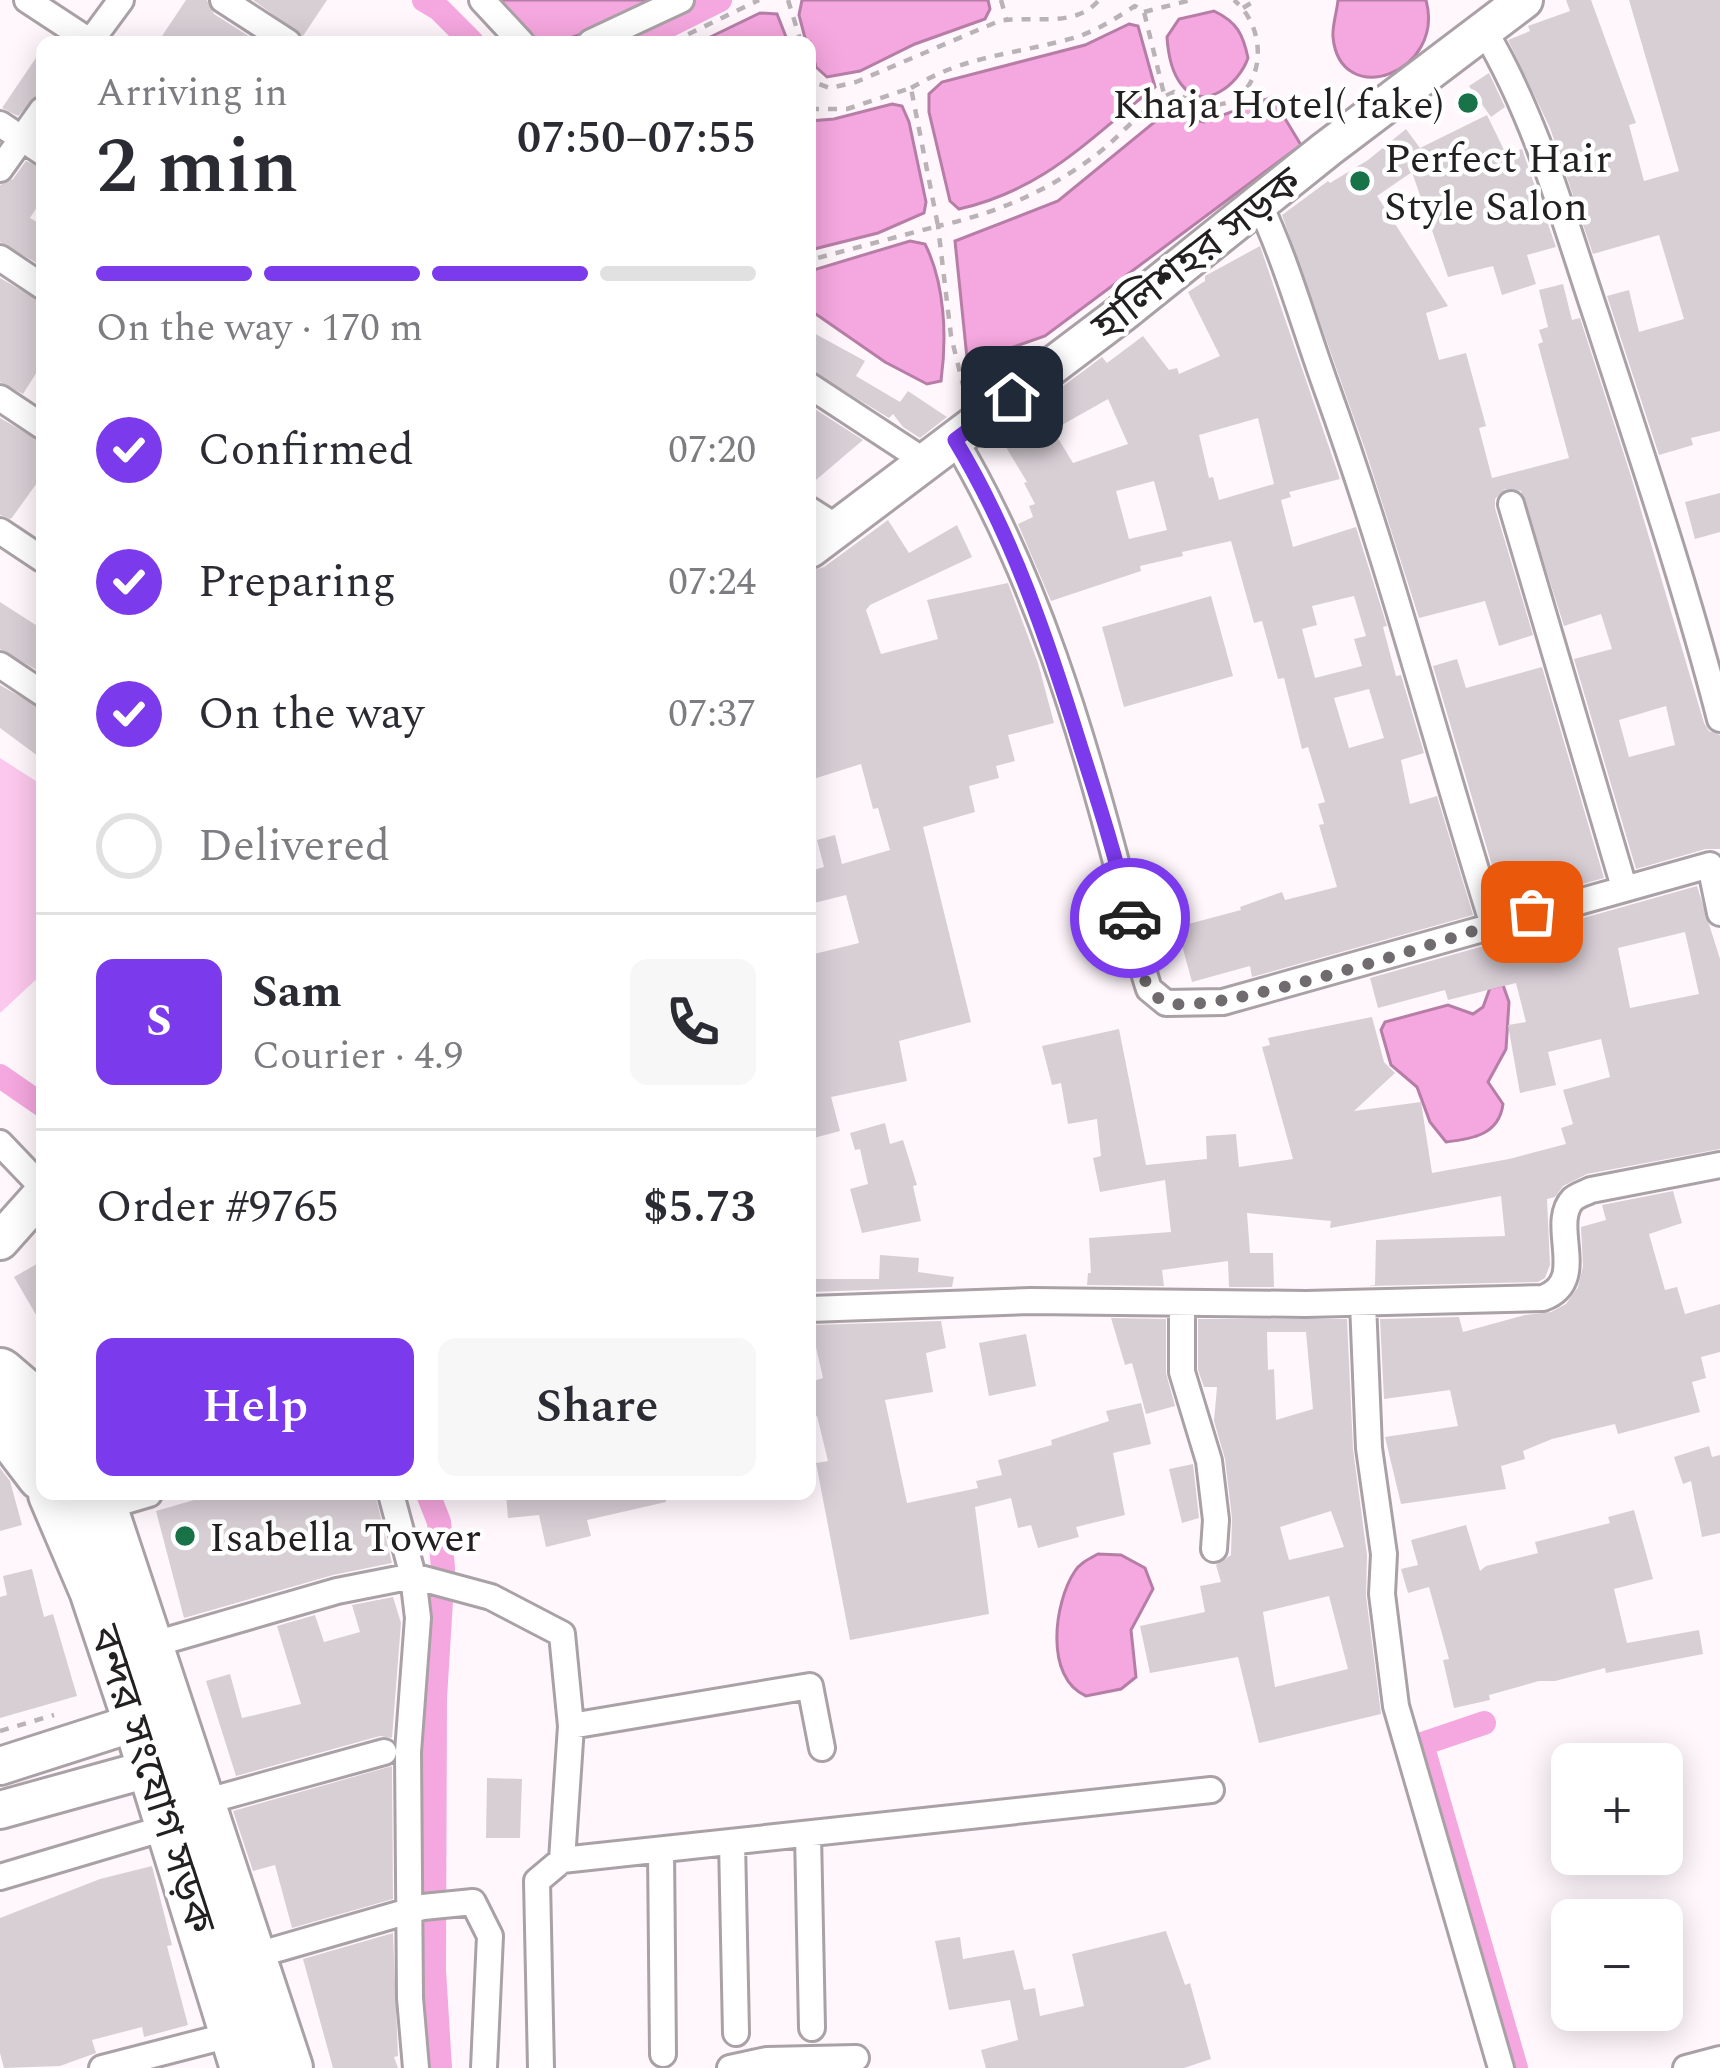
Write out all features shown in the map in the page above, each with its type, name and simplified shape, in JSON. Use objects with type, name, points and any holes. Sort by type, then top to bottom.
[{"type":"highway","points":[[19,1391],[36,1454]]},
{"type":"highway","name":"বন্দর সংযোগ সড়ক","points":[[55,1500],[155,1716],[239,2051]]},
{"type":"highway","name":"বন্দর সংযোগ সড়ক","points":[[118,1500],[151,1645],[155,1716]]},
{"type":"highway","name":"বন্দর সংযোগ সড়ক","points":[[176,1790],[250,1958],[288,2068]]},
{"type":"street","points":[[27,0],[82,36]]},
{"type":"street","points":[[95,36],[121,0]]},
{"type":"street","points":[[223,0],[279,36]]},
{"type":"street","points":[[482,0],[515,36]]},
{"type":"street","points":[[604,36],[681,0]]},
{"type":"street","name":"হালিশহর সড়ক","points":[[819,529],[940,451],[1524,0]]},
{"type":"street","points":[[1484,30],[1507,68],[1543,154],[1663,518],[1720,719]]},
{"type":"street","points":[[0,169],[21,138]]},
{"type":"street","points":[[1259,203],[1288,268],[1363,487],[1493,925]]},
{"type":"street","points":[[0,258],[36,282]]},
{"type":"street","points":[[816,389],[940,451],[994,511],[1045,637],[1116,862],[1148,988],[1166,1003],[1223,1002],[1715,864],[1720,913]]},
{"type":"street","points":[[0,398],[36,422]]},
{"type":"street","points":[[1511,504],[1624,887]]},
{"type":"street","points":[[0,531],[36,555]]},
{"type":"street","points":[[0,665],[36,689]]},
{"type":"street","points":[[0,1143],[36,1183]]},
{"type":"street","points":[[816,1309],[1031,1301],[1531,1300],[1556,1294],[1565,1282],[1567,1212],[1572,1200],[1591,1190],[1720,1166]]},
{"type":"street","points":[[0,1241],[36,1197]]},
{"type":"street","points":[[1182,1303],[1182,1372],[1209,1461],[1216,1520],[1214,1549]]},
{"type":"street","points":[[1363,1303],[1369,1448],[1384,1554],[1382,1594],[1396,1706],[1501,2068]]},
{"type":"street","points":[[394,1500],[413,1576],[418,1618],[408,1752],[410,1998],[416,2068]]},
{"type":"street","points":[[151,1645],[316,1597],[413,1576],[490,1597],[562,1634],[571,1726],[562,1861]]},
{"type":"street","points":[[571,1726],[810,1686],[822,1748]]},
{"type":"street","points":[[0,1766],[155,1716]]},
{"type":"street","points":[[0,1810],[176,1790],[384,1752]]},
{"type":"street","points":[[0,1876],[176,1790]]},
{"type":"street","points":[[541,2068],[537,1881],[562,1861],[1211,1790]]},
{"type":"street","points":[[808,1834],[812,2028]]},
{"type":"street","points":[[732,1842],[736,2033]]},
{"type":"street","points":[[661,1850],[663,2054]]},
{"type":"street","points":[[250,1958],[423,1907],[472,1902],[490,1936],[484,2068]]},
{"type":"street","points":[[102,2068],[239,2051]]},
{"type":"street","points":[[730,2068],[766,2060],[856,2057]]},
{"type":"street","points":[[1686,2068],[1720,2059]]},
{"type":"path","points":[[685,36],[759,0]]},
{"type":"path","points":[[788,0],[799,36]]},
{"type":"path","points":[[1001,0],[1006,20]]},
{"type":"path","points":[[816,82],[830,88],[856,82],[938,44],[1006,20],[1068,18],[1099,0]]},
{"type":"path","points":[[1144,12],[1190,0]]},
{"type":"path","points":[[816,258],[1031,196],[1104,149],[1174,92],[1208,107],[1232,101],[1258,72],[1259,61],[1243,8],[1234,0]]},
{"type":"path","points":[[1243,8],[1256,0]]},
{"type":"path","points":[[816,110],[847,109],[911,88],[956,64],[1065,41],[1101,28],[1135,6],[1144,12],[1164,96]]},
{"type":"path","points":[[911,88],[938,226],[951,336],[964,388]]},
{"type":"path","points":[[0,1731],[62,1713]]},
{"type":"shaded area","points":[[494,0],[654,0],[574,36],[524,33]]},
{"type":"shaded area","points":[[802,0],[988,0],[990,9],[985,19],[915,44],[860,71],[827,77],[816,67],[816,36],[804,36],[799,15]]},
{"type":"shaded area","points":[[1338,0],[1426,0],[1428,26],[1421,47],[1390,74],[1353,73],[1340,60],[1333,37]]},
{"type":"shaded area","points":[[1214,11],[1238,30],[1248,58],[1229,86],[1199,96],[1178,79],[1167,37],[1179,19]]},
{"type":"shaded area","points":[[760,13],[777,14],[786,36],[712,36]]},
{"type":"shaded area","points":[[1129,24],[1138,26],[1155,87],[1086,143],[1017,189],[959,209],[950,201],[929,94],[942,82],[1085,45]]},
{"type":"shaded area","points":[[1272,97],[1301,145],[1045,336],[996,353],[976,367],[967,358],[955,241],[1058,201],[1163,115],[1204,122]]},
{"type":"shaded area","points":[[892,104],[902,106],[926,202],[924,213],[878,233],[816,248],[816,120]]},
{"type":"shaded area","points":[[910,241],[925,244],[943,311],[941,381],[927,384],[885,362],[816,314],[816,269]]},
{"type":"shaded area","points":[[0,758],[36,781],[36,980],[0,1013]]},
{"type":"shaded area","points":[[1503,985],[1509,1002],[1506,1049],[1488,1082],[1503,1104],[1500,1114],[1483,1134],[1446,1142],[1430,1122],[1417,1087],[1391,1065],[1381,1030],[1385,1022],[1448,1005],[1473,1014],[1483,1007],[1490,988]]},
{"type":"shaded area","points":[[1098,1554],[1121,1555],[1145,1568],[1153,1589],[1131,1630],[1136,1677],[1121,1689],[1086,1696],[1064,1673],[1058,1619],[1075,1571]]},
{"type":"building","points":[[186,0],[207,0],[214,14],[249,36],[162,36]]},
{"type":"building","points":[[253,0],[327,0],[303,36]]},
{"type":"building","points":[[1566,0],[1591,0],[1636,123],[1629,125],[1644,181],[1679,171],[1629,0],[1720,0],[1720,431],[1691,438],[1693,445],[1659,455],[1607,296],[1629,290],[1639,332],[1684,319],[1659,235],[1593,254],[1550,128],[1508,40],[1530,31],[1528,26],[1570,11]]},
{"type":"building","points":[[36,58],[36,96],[18,116],[2,108]]},
{"type":"building","points":[[1489,73],[1505,107],[1491,117],[1469,86]]},
{"type":"building","points":[[1487,115],[1506,154],[1522,149],[1556,247],[1527,255],[1536,284],[1502,295],[1493,266],[1448,277],[1412,172],[1377,196],[1448,306],[1426,313],[1439,360],[1466,353],[1486,426],[1479,428],[1492,478],[1569,458],[1538,344],[1543,342],[1539,330],[1548,327],[1539,290],[1563,284],[1572,320],[1580,318],[1630,473],[1704,723],[1720,735],[1720,849],[1636,869],[1574,659],[1612,649],[1601,614],[1564,626],[1521,491],[1505,489],[1495,499],[1495,508],[1533,635],[1499,646],[1485,601],[1419,618],[1282,215],[1328,181],[1368,160],[1406,129],[1420,148]],"holes":[[[1666,706],[1675,745],[1629,757],[1619,720]]]},
{"type":"building","points":[[26,161],[36,165],[36,208],[30,218],[36,222],[36,263],[0,242],[0,185],[13,179]]},
{"type":"building","points":[[1260,246],[1340,479],[1289,492],[1291,497],[1281,500],[1293,547],[1356,527],[1387,626],[1383,627],[1396,676],[1401,675],[1424,753],[1401,760],[1410,804],[1437,796],[1473,915],[1252,977],[1250,966],[1192,982],[1177,927],[1241,910],[1282,892],[1285,900],[1337,887],[1319,825],[1324,824],[1318,804],[1325,802],[1308,747],[1302,749],[1284,678],[1278,679],[1262,621],[1254,623],[1231,541],[1140,566],[1141,571],[1051,601],[1018,524],[1033,517],[1029,506],[1035,504],[1001,439],[1032,421],[1029,416],[1049,405],[1046,399],[1102,357],[1107,363],[1143,336],[1169,370],[1177,368],[1179,374],[1220,356],[1188,292],[1205,281],[1205,276]],"holes":[[[1108,399],[1128,444],[1073,463],[1053,430]],[[1258,418],[1274,484],[1219,500],[1199,435]],[[1154,481],[1167,530],[1129,539],[1116,491]],[[1354,596],[1366,636],[1354,639],[1362,666],[1315,678],[1302,629],[1317,625],[1312,606]],[[1369,689],[1384,738],[1349,748],[1334,698]]]},
{"type":"building","points":[[0,278],[36,299],[36,373],[23,394],[0,382]]},
{"type":"building","points":[[816,334],[865,361],[856,376],[900,402],[908,391],[947,417],[920,438],[893,414],[889,418],[816,374]]},
{"type":"building","points":[[816,410],[863,440],[816,480]]},
{"type":"building","points":[[0,418],[36,439],[36,484],[11,519],[0,515]]},
{"type":"building","points":[[1720,493],[1720,532],[1695,539],[1685,502]]},
{"type":"building","points":[[888,520],[909,553],[957,525],[972,557],[866,610],[881,654],[938,639],[927,600],[1008,583],[1054,723],[1008,735],[1015,761],[996,766],[999,778],[969,786],[975,812],[923,827],[971,1022],[899,1041],[907,1081],[831,1097],[840,1131],[816,1137],[816,954],[859,943],[846,895],[816,902],[816,869],[824,867],[817,840],[835,835],[842,864],[890,850],[861,764],[816,778],[816,569]]},
{"type":"building","points":[[1211,596],[1233,676],[1124,707],[1102,627]]},
{"type":"building","points":[[0,602],[36,625],[36,670],[0,649]]},
{"type":"building","points":[[1457,659],[1466,688],[1542,667],[1604,878],[1504,906],[1433,666]]},
{"type":"building","points":[[0,685],[36,706],[36,755],[0,728]]},
{"type":"building","points":[[1697,886],[1720,959],[1720,1149],[1587,1174],[1563,1186],[1547,1199],[1550,1265],[1538,1282],[1368,1286],[1375,1285],[1376,1240],[1505,1236],[1501,1196],[1330,1228],[1331,1221],[1247,1213],[1250,1253],[1273,1253],[1274,1287],[1229,1287],[1228,1261],[1162,1270],[1164,1286],[1087,1285],[1089,1238],[1171,1232],[1165,1180],[1100,1192],[1093,1158],[1101,1156],[1097,1119],[1068,1124],[1061,1083],[1052,1085],[1042,1046],[1119,1029],[1146,1165],[1207,1159],[1206,1136],[1236,1134],[1239,1167],[1293,1159],[1262,1047],[1270,1045],[1268,1038],[1372,1017],[1384,1062],[1395,1073],[1354,1111],[1421,1102],[1432,1173],[1566,1144],[1561,1128],[1573,1124],[1563,1090],[1610,1077],[1601,1039],[1548,1052],[1556,1085],[1520,1093],[1508,1025],[1526,1022],[1516,983],[1448,1000],[1445,990],[1378,1008],[1370,978]],"holes":[[[1685,932],[1699,994],[1630,1008],[1618,948]]]},
{"type":"building","points":[[885,1123],[890,1144],[903,1140],[917,1185],[913,1186],[921,1221],[862,1233],[850,1189],[868,1184],[860,1149],[855,1150],[850,1133]]},
{"type":"building","points":[[1673,1191],[1682,1223],[1649,1234],[1665,1290],[1677,1287],[1685,1314],[1720,1304],[1720,1352],[1701,1357],[1706,1378],[1692,1382],[1700,1412],[1618,1434],[1615,1424],[1552,1439],[1523,1451],[1525,1459],[1501,1466],[1506,1489],[1401,1504],[1385,1437],[1458,1426],[1450,1390],[1384,1399],[1380,1319],[1459,1317],[1463,1332],[1551,1312],[1566,1304],[1578,1287],[1583,1266],[1581,1227],[1606,1220],[1602,1205]]},
{"type":"building","points":[[880,1255],[919,1258],[918,1272],[954,1277],[952,1287],[816,1292],[816,1279],[879,1279]]},
{"type":"building","points":[[36,1264],[36,1315],[14,1277]]},
{"type":"building","points":[[1111,1318],[1166,1319],[1166,1373],[1175,1406],[1146,1414],[1132,1363],[1125,1365]]},
{"type":"building","points":[[1198,1319],[1347,1319],[1353,1449],[1381,1714],[1259,1743],[1238,1657],[1150,1673],[1140,1626],[1205,1612],[1200,1586],[1221,1582],[1216,1565],[1231,1555],[1225,1459],[1214,1421],[1217,1387],[1204,1387],[1198,1370]],"holes":[[[1267,1332],[1306,1332],[1313,1409],[1276,1420]],[[1331,1511],[1344,1547],[1289,1560],[1280,1527]],[[1329,1596],[1348,1669],[1275,1687],[1263,1612]]]},
{"type":"building","points":[[941,1321],[946,1348],[926,1353],[933,1392],[885,1400],[907,1503],[978,1488],[976,1481],[1002,1475],[998,1460],[1052,1445],[1051,1440],[1109,1421],[1106,1411],[1141,1403],[1151,1444],[1113,1453],[1125,1515],[1076,1527],[1079,1537],[1038,1548],[1031,1525],[1018,1528],[1011,1498],[975,1507],[989,1614],[850,1640],[816,1463],[828,1461],[816,1416],[816,1380],[823,1378],[816,1325]]},
{"type":"building","points":[[1026,1334],[1036,1386],[989,1396],[979,1343]]},
{"type":"building","points":[[1709,1446],[1712,1457],[1720,1455],[1720,1533],[1702,1537],[1691,1481],[1683,1484],[1674,1457]]},
{"type":"building","points":[[1193,1464],[1199,1518],[1182,1523],[1169,1469]]},
{"type":"building","points":[[0,1468],[10,1481],[22,1525],[0,1531]]},
{"type":"building","points":[[194,1500],[376,1500],[392,1563],[184,1618],[156,1511]]},
{"type":"building","points":[[506,1500],[666,1502],[587,1520],[591,1536],[546,1547],[539,1515],[508,1518]]},
{"type":"building","points":[[1634,1510],[1653,1579],[1614,1589],[1627,1643],[1699,1630],[1703,1654],[1539,1681],[1454,1708],[1443,1660],[1449,1659],[1429,1587],[1408,1593],[1401,1569],[1418,1565],[1411,1540],[1466,1525],[1480,1571],[1538,1553],[1535,1542],[1610,1523],[1608,1517]]},
{"type":"building","points":[[32,1569],[44,1617],[53,1614],[77,1696],[0,1718],[0,1597],[7,1595],[3,1576]]},
{"type":"building","points":[[393,1597],[401,1623],[392,1738],[380,1736],[236,1776],[206,1681],[230,1674],[242,1718],[301,1704],[277,1626],[315,1615],[324,1642],[360,1632],[352,1605]]},
{"type":"building","points":[[392,1766],[393,1899],[292,1928],[275,1865],[253,1871],[233,1811]]},
{"type":"building","points":[[487,1778],[522,1779],[520,1838],[486,1838]]},
{"type":"building","points":[[152,1866],[188,2025],[144,2037],[142,2027],[92,2040],[96,2053],[60,2066],[4,2068],[0,1918],[100,1879]]},
{"type":"building","points":[[1166,1931],[1185,1985],[1190,1983],[1211,2059],[1184,2068],[986,2068],[981,2050],[1018,2040],[1010,2000],[949,2010],[935,1941],[960,1937],[963,1959],[1014,1950],[1024,1990],[1035,1988],[1040,2016],[1084,2006],[1072,1954]]},
{"type":"building","points":[[393,1933],[398,2068],[333,2068],[303,1959]]},
{"type":"waterway","points":[[424,0],[466,36]]},
{"type":"waterway","points":[[648,36],[720,0]]},
{"type":"waterway","points":[[0,1076],[36,1101]]},
{"type":"waterway","points":[[430,1500],[439,1522],[443,1568],[435,1698],[434,1970],[440,2068]]},
{"type":"waterway","points":[[1484,1723],[1422,1744],[1516,2068]]},
{"type":"way so far","points":[[1130,918],[1148,988],[1166,1003],[1191,1006],[1223,1002],[1532,912]]},
{"type":"place","name":"Khaja Hotel( fake)","points":[[1468,103]]},
{"type":"place","name":"Perfect Hair Style Salon","points":[[1360,181]]},
{"type":"place","name":"Isabella Tower","points":[[185,1536]]},
{"type":"route","points":[[1012,397],[955,440],[1027,586],[1070,710],[1130,918]]}]
